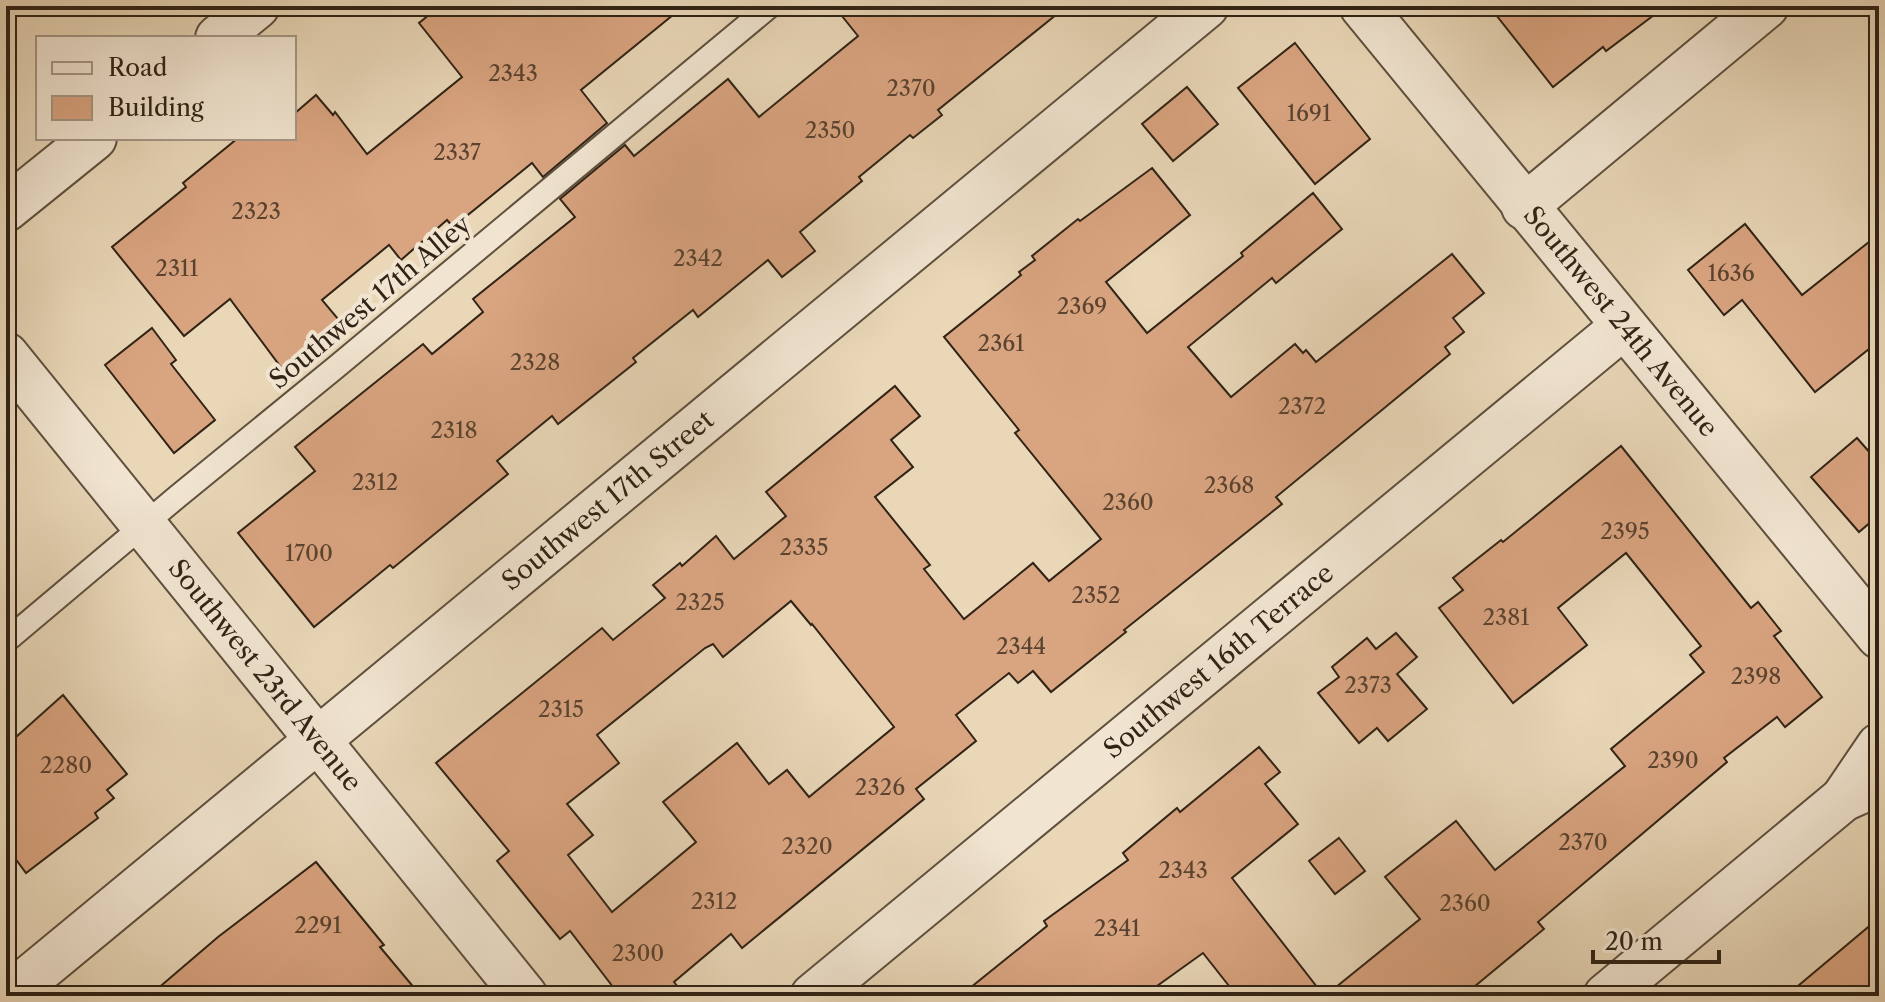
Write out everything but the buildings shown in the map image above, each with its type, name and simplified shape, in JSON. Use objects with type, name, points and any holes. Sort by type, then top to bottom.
[{"type":"street","points":[[220,36],[257,6]]},
{"type":"street","name":"Southwest 17th Street","points":[[8,996],[1206,6]]},
{"type":"street","name":"Southwest 24th Avenue","points":[[1362,6],[1879,636]]},
{"type":"street","points":[[1524,207],[1766,6]]},
{"type":"street","points":[[6,209],[92,140]]},
{"type":"street","name":"Southwest 16th Terrace","points":[[813,996],[1624,326]]},
{"type":"street","name":"Southwest 23rd Avenue","points":[[6,355],[525,996]]},
{"type":"street","points":[[1606,996],[1861,791],[1879,746]]},
{"type":"lane","name":"Southwest 17th Alley","points":[[6,641],[770,6]]}]
